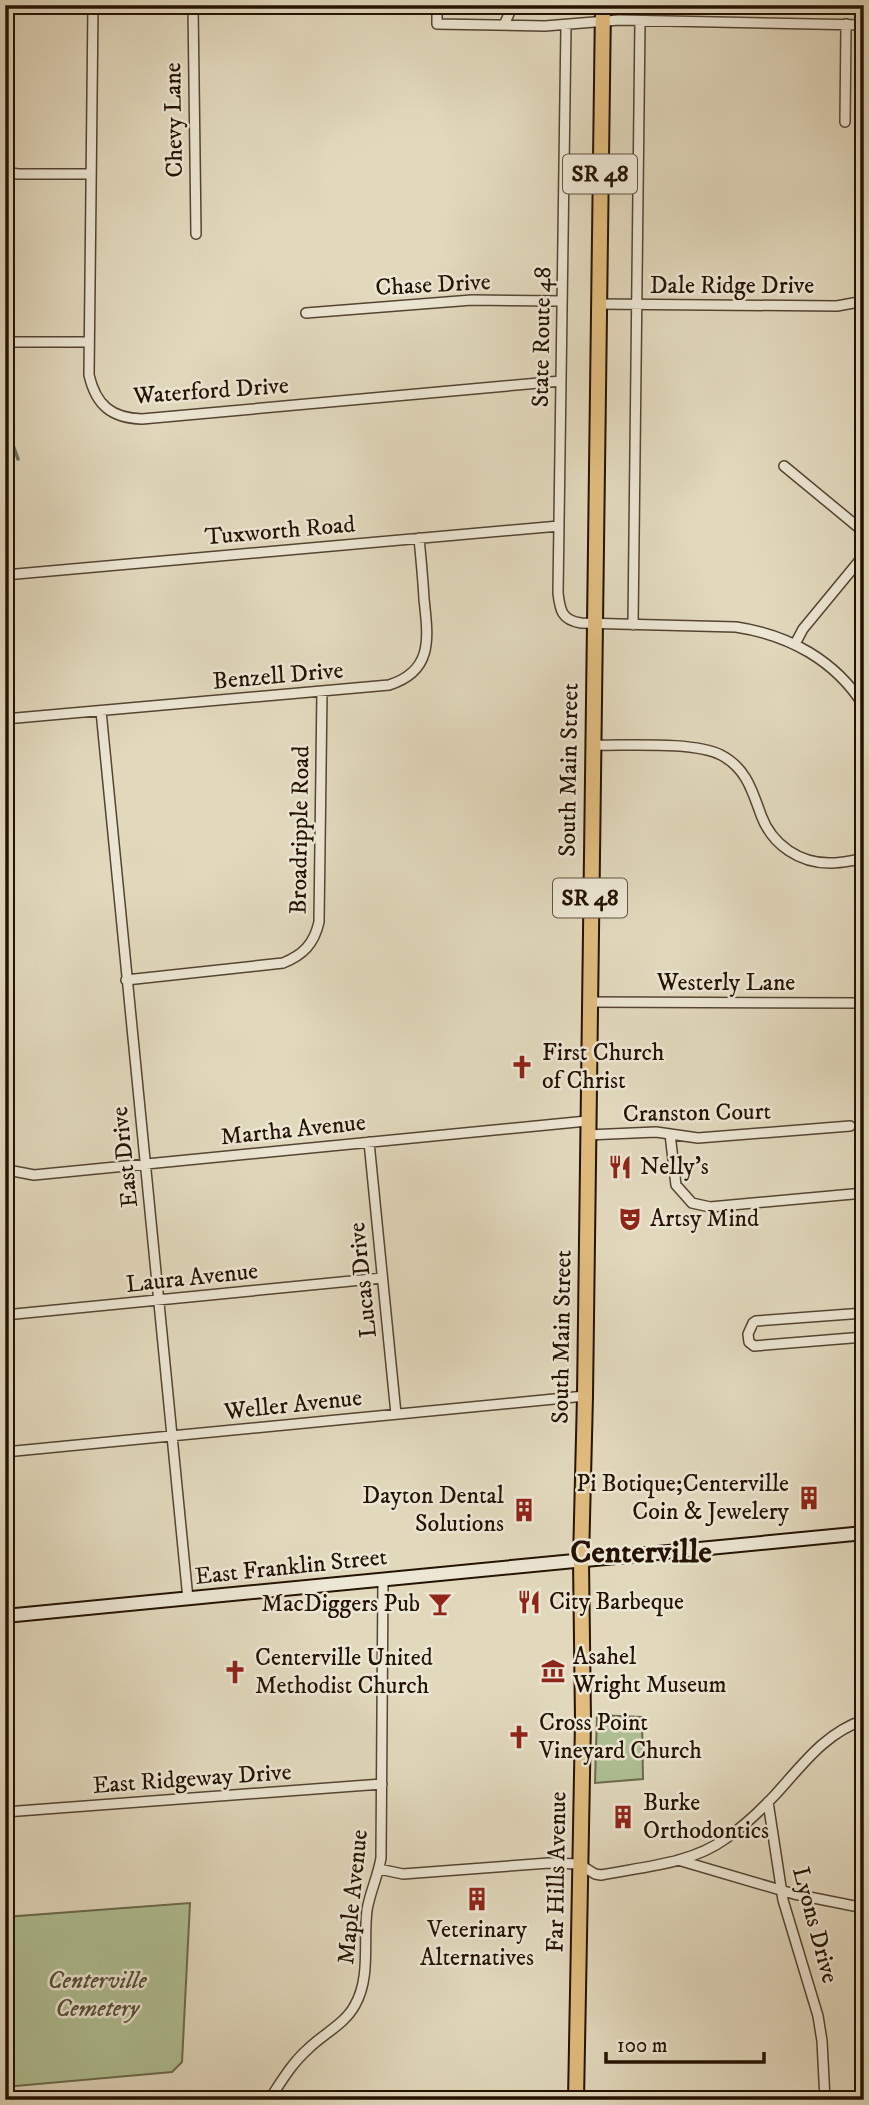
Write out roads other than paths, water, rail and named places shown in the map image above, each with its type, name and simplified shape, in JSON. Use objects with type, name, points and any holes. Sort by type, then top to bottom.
[{"type":"main road","name":"SR 48","points":[[602,22],[603,5]]},
{"type":"main road","name":"South Main Street","points":[[581,1560],[602,22]]},
{"type":"main road","name":"Far Hills Avenue","points":[[576,2100],[583,1721],[581,1560]]},
{"type":"street","name":"Waterford Drive","points":[[93,5],[89,375],[96,397],[110,411],[130,419],[561,381]]},
{"type":"street","name":"Chevy Lane","points":[[193,5],[196,234]]},
{"type":"street","points":[[437,5],[437,24],[640,21],[864,24]]},
{"type":"street","points":[[504,25],[513,5]]},
{"type":"street","points":[[632,625],[640,21]]},
{"type":"street","name":"State Route 48","points":[[566,24],[558,593],[560,610],[566,619],[573,622],[736,627],[758,631],[795,644],[827,664],[844,680],[864,706]]},
{"type":"street","points":[[845,122],[846,24]]},
{"type":"street","points":[[5,172],[91,174]]},
{"type":"street","name":"Chase Drive","points":[[306,313],[472,300],[561,301]]},
{"type":"street","name":"Dale Ridge Drive","points":[[598,304],[837,306],[864,301]]},
{"type":"street","points":[[5,342],[89,342]]},
{"type":"street","points":[[783,466],[864,532]]},
{"type":"street","name":"Tuxworth Road","points":[[5,575],[559,526]]},
{"type":"street","name":"Benzell Drive","points":[[5,719],[389,685],[407,677],[421,663],[426,652],[427,634],[419,538]]},
{"type":"street","points":[[795,644],[803,629],[864,555]]},
{"type":"street","name":"Broadripple Road","points":[[126,980],[283,963],[295,958],[311,944],[317,934],[319,922],[322,691]]},
{"type":"street","name":"East Drive","points":[[101,711],[188,1599]]},
{"type":"street","points":[[593,745],[693,747],[720,755],[747,778],[769,831],[786,849],[806,860],[821,863],[864,859]]},
{"type":"street","name":"Westerly Lane","points":[[589,1002],[864,1003]]},
{"type":"street","name":"Cranston Court","points":[[587,1128],[656,1132],[698,1138],[850,1126]]},
{"type":"street","name":"Martha Avenue","points":[[5,1167],[34,1175],[369,1142],[587,1128]]},
{"type":"street","points":[[670,1134],[676,1185],[692,1203],[710,1207],[864,1193]]},
{"type":"street","name":"Lucas Drive","points":[[369,1142],[396,1414]]},
{"type":"street","name":"Laura Avenue","points":[[5,1315],[382,1278]]},
{"type":"street","points":[[864,1313],[756,1321],[748,1334],[749,1342],[754,1346],[864,1337]]},
{"type":"street","name":"Weller Avenue","points":[[5,1452],[584,1396]]},
{"type":"street","name":"East Franklin Street","points":[[5,1616],[864,1533]]},
{"type":"street","name":"Maple Avenue","points":[[269,2100],[306,2050],[350,2014],[363,1982],[367,1913],[371,1888],[379,1869],[383,1579]]},
{"type":"street","points":[[379,1869],[403,1874],[549,1863],[579,1864],[601,1875],[678,1860],[723,1840],[768,1802],[817,1749],[846,1727],[864,1720]]},
{"type":"street","name":"East Ridgeway Drive","points":[[5,1812],[382,1784]]},
{"type":"street","name":"Lyons Drive","points":[[768,1802],[783,1900],[818,2016],[825,2100]]},
{"type":"street","points":[[678,1860],[818,1900],[864,1908]]},
{"type":"waterway","points":[[5,423],[18,459]]},
{"type":"place","name":"First Church of Christ","points":[[522,1067]]},
{"type":"place","name":"Nelly's","points":[[620,1167]]},
{"type":"place","name":"Artsy Mind","points":[[630,1219]]},
{"type":"place","name":"Pi Botique;Centerville Coin & Jewelery","points":[[809,1498]]},
{"type":"place","name":"Dayton Dental Solutions","points":[[524,1510]]},
{"type":"place","name":"City Barbeque","points":[[529,1602]]},
{"type":"place","name":"MacDiggers Pub","points":[[440,1604]]},
{"type":"place","name":"Asahel Wright Museum","points":[[553,1671]]},
{"type":"place","name":"Centerville United Methodist Church","points":[[235,1672]]},
{"type":"place","name":"Cross Point Vineyard Church","points":[[519,1737]]},
{"type":"place","name":"Burke Orthodontics","points":[[623,1817]]},
{"type":"place","name":"Veterinary Alternatives","points":[[477,1899]]},
{"type":"district","name":"Centerville","points":[[641,1553]]},
{"type":"park label","name":"Centerville Cemetery","points":[[97,1995]]}]
